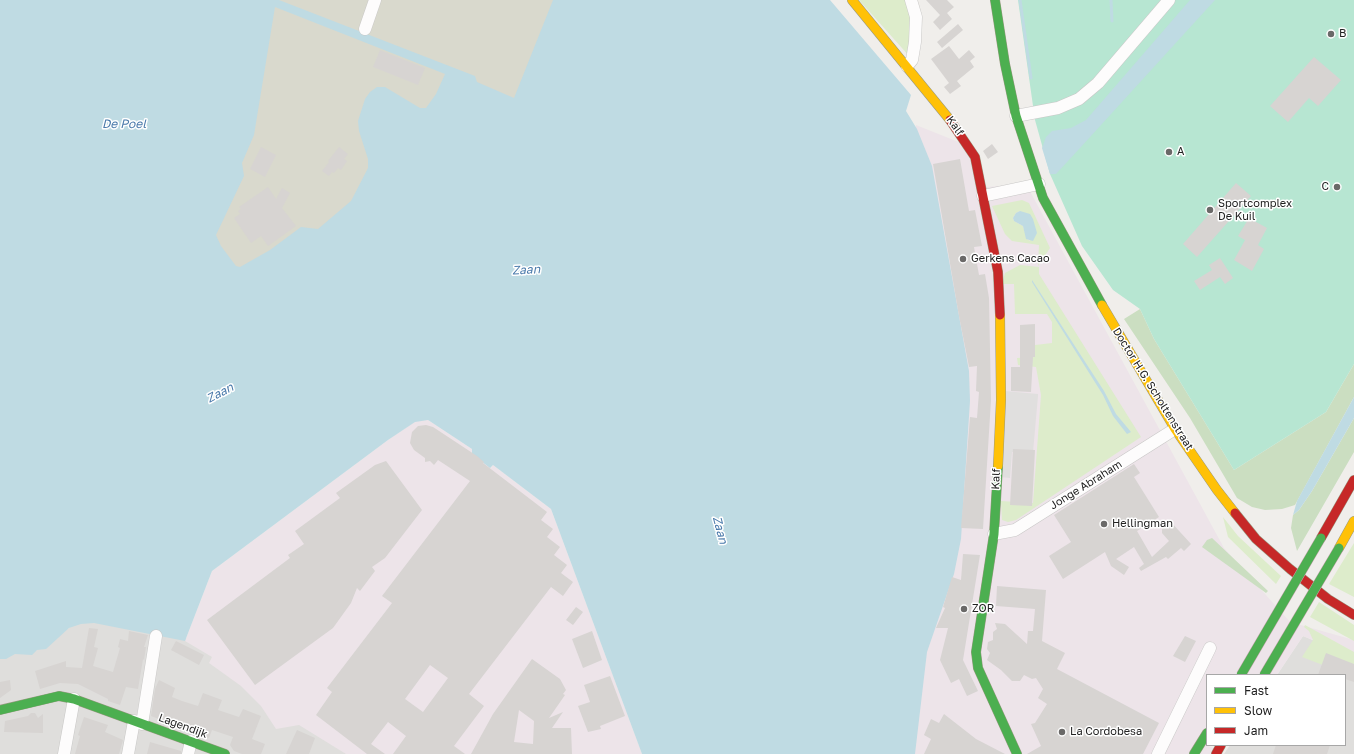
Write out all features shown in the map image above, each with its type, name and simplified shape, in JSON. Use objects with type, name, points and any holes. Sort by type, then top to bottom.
[{"type":"main road","name":"Kalf","points":[[852,0],[962,135],[975,157],[998,272],[1001,336],[1001,400],[994,534],[976,652],[978,668],[1017,754]]},
{"type":"main road","name":"Doctor H.G. Scholtenstraat","points":[[995,0],[1005,64],[1016,116],[1043,198],[1085,277],[1175,428],[1217,490],[1256,539],[1290,569],[1323,595],[1354,615]]},
{"type":"main road","points":[[1242,674],[1354,480]]},
{"type":"main road","points":[[1265,674],[1354,521]]},
{"type":"main road","name":"Lagendijk","points":[[0,710],[59,696],[74,699],[224,754]]},
{"type":"main road","points":[[1194,754],[1206,734]]},
{"type":"street","points":[[365,30],[375,0]]},
{"type":"street","points":[[907,66],[912,60],[915,42],[916,17],[911,0]]},
{"type":"street","points":[[1016,116],[1058,108],[1079,99],[1098,83],[1169,0]]},
{"type":"street","points":[[982,196],[1039,184]]},
{"type":"street","name":"Jonge Abraham","points":[[994,534],[1015,530],[1175,428]]},
{"type":"street","points":[[128,754],[138,722],[156,636]]},
{"type":"street","points":[[1158,754],[1210,648]]},
{"type":"street","points":[[64,754],[74,699]]},
{"type":"street","points":[[188,754],[191,742]]},
{"type":"shaded area","points":[[257,0],[556,0],[517,105],[357,211],[237,282],[204,240]]},
{"type":"shaded area","points":[[916,125],[961,143],[987,187],[1026,184],[1224,548],[1290,622],[1354,640],[1354,657],[1303,636],[1278,674],[1206,674],[1206,746],[1224,754],[885,754],[916,639]]},
{"type":"shaded area","points":[[1005,391],[1038,394],[1033,452],[1012,452],[1010,478],[1000,477]]},
{"type":"shaded area","points":[[428,420],[472,449],[491,468],[493,465],[551,509],[642,754],[346,754],[299,725],[276,729],[261,706],[241,686],[209,663],[212,657],[185,641],[212,571],[415,421]]},
{"type":"shaded area","points":[[99,621],[183,637],[225,652],[347,754],[0,754],[0,651],[32,652],[78,622]]},
{"type":"shaded area","points":[[1303,636],[1354,657],[1354,754],[1224,754],[1229,746],[1346,746],[1346,674],[1278,674]]},
{"type":"green space","points":[[859,0],[909,0],[912,12],[910,57]]},
{"type":"green space","name":"Sportcomplex De Kuil","points":[[1018,0],[1354,0],[1354,364],[1326,412],[1234,470],[1154,339],[1140,309],[1113,290],[1082,246],[1050,174],[1035,120]]},
{"type":"green space","points":[[1022,200],[1029,203],[1050,248],[1038,266],[1039,245],[1012,241],[1005,234],[992,206]],"holes":[[[1020,211],[1030,241],[1027,239],[1023,226],[1014,221],[1013,218],[1016,213]]]},
{"type":"green space","points":[[1020,265],[1039,267],[1039,274],[1141,437],[1016,520],[1008,522],[1002,520],[1001,501],[1033,503],[1041,395],[1036,367],[1018,365],[1017,358],[1035,357],[1035,345],[1052,343],[1052,322],[1047,314],[1015,314],[1014,284],[1002,284],[1005,273]]},
{"type":"green space","points":[[1140,309],[1154,339],[1234,470],[1326,412],[1354,364],[1354,397],[1295,505],[1282,509],[1265,510],[1252,507],[1237,498],[1190,418],[1124,319]]},
{"type":"green space","points":[[1354,418],[1354,452],[1297,551],[1291,528],[1293,515],[1299,510],[1312,491]]},
{"type":"green space","points":[[1223,517],[1238,536],[1281,576],[1276,584],[1228,537]]},
{"type":"green space","points":[[1212,538],[1268,591],[1266,593],[1202,547],[1207,540]]},
{"type":"green space","points":[[1354,543],[1354,597],[1329,584]]},
{"type":"green space","points":[[1319,602],[1354,625],[1354,641],[1310,617]]},
{"type":"green space","points":[[1305,625],[1354,652],[1354,677],[1302,657],[1313,640],[1309,631],[1304,627]]},
{"type":"water","points":[[0,0],[279,0],[475,76],[477,82],[514,98],[553,0],[830,0],[911,95],[906,111],[917,129],[932,166],[969,371],[970,401],[961,539],[954,574],[927,652],[915,754],[642,754],[551,509],[493,465],[490,468],[472,454],[472,449],[428,420],[415,422],[388,440],[212,571],[185,641],[94,623],[81,624],[69,628],[46,649],[37,650],[32,655],[15,654],[6,659],[0,659]],"holes":[[[275,7],[445,74],[436,94],[426,108],[420,108],[385,87],[377,87],[370,92],[365,99],[358,121],[359,131],[368,159],[368,168],[351,201],[318,229],[301,227],[270,250],[240,267],[236,266],[221,246],[216,235],[244,176],[242,163],[254,135]]]},
{"type":"water","points":[[1190,0],[1215,0],[1056,174],[1050,174],[1042,148],[1046,137],[1052,131],[1071,128],[1086,120]]},
{"type":"water","points":[[1020,211],[1030,214],[1033,219],[1037,233],[1033,241],[1026,239],[1023,226],[1014,221],[1013,218],[1016,213]]},
{"type":"water","points":[[1032,280],[1104,391],[1116,414],[1131,432],[1127,434],[1113,416],[1103,395]]},
{"type":"water","points":[[1354,397],[1354,418],[1312,491],[1299,510],[1293,515],[1297,501]]},
{"type":"building","points":[[926,0],[947,0],[954,7],[947,13],[952,19],[940,30],[933,22],[940,15]]},
{"type":"building","points":[[958,24],[963,30],[942,48],[937,42]]},
{"type":"building","points":[[949,46],[959,59],[969,50],[975,57],[970,61],[974,67],[957,81],[961,86],[950,94],[944,87],[949,83],[931,59]]},
{"type":"building","points":[[380,50],[425,68],[418,85],[373,67]]},
{"type":"building","points":[[1314,57],[1341,80],[1318,106],[1309,98],[1288,122],[1270,106]]},
{"type":"building","points":[[992,144],[998,152],[988,159],[983,151]]},
{"type":"building","points":[[261,147],[276,155],[265,177],[250,169]]},
{"type":"building","points":[[339,147],[348,154],[344,159],[347,161],[341,170],[338,168],[329,176],[322,171]]},
{"type":"building","name":"Gerkens Cacao","points":[[960,159],[969,211],[975,210],[982,246],[974,247],[979,275],[985,274],[989,298],[991,400],[983,529],[961,528],[970,417],[977,418],[979,392],[976,391],[977,366],[969,367],[933,164]]},
{"type":"building","points":[[1236,183],[1251,196],[1197,257],[1183,244]]},
{"type":"building","points":[[268,187],[276,199],[282,188],[290,193],[282,208],[296,226],[268,246],[261,236],[251,243],[234,218],[240,214],[238,211],[241,209],[239,207]]},
{"type":"building","points":[[1249,218],[1267,228],[1258,245],[1264,249],[1252,271],[1234,260],[1245,240],[1238,236]]},
{"type":"building","points":[[1220,258],[1233,278],[1225,284],[1220,277],[1200,290],[1194,281],[1212,270],[1209,265]]},
{"type":"building","points":[[1035,324],[1035,357],[1033,357],[1031,392],[1011,391],[1011,367],[1020,367],[1020,325]]},
{"type":"building","points":[[426,425],[433,427],[477,456],[484,462],[483,463],[547,512],[541,520],[553,529],[547,537],[560,547],[554,555],[567,565],[561,573],[573,582],[563,596],[551,587],[469,694],[484,706],[454,746],[465,754],[393,754],[406,736],[388,722],[371,744],[385,754],[367,754],[316,715],[332,692],[327,688],[392,603],[382,596],[470,481],[438,460],[434,465],[430,461],[425,462],[425,458],[414,450],[410,443],[412,432],[418,426]],"holes":[[[430,665],[448,678],[423,712],[405,699]]]},
{"type":"building","points":[[1013,449],[1035,450],[1032,506],[1010,505]]},
{"type":"building","points":[[386,461],[422,510],[385,558],[372,567],[375,571],[360,591],[357,588],[351,603],[333,628],[255,685],[207,620],[290,558],[288,555],[304,544],[295,531],[340,498],[336,493],[375,465]]},
{"type":"building","name":"Hellingman","points":[[1134,464],[1140,473],[1134,477],[1159,517],[1137,531],[1152,557],[1169,541],[1162,533],[1162,529],[1170,521],[1191,544],[1184,551],[1181,548],[1168,559],[1166,557],[1141,571],[1139,568],[1144,564],[1134,547],[1116,559],[1129,567],[1124,575],[1111,566],[1105,552],[1063,579],[1049,556],[1071,542],[1054,515]]},
{"type":"building","name":"ZOR","points":[[963,554],[980,555],[963,660],[978,691],[967,696],[959,679],[951,683],[940,660],[948,628],[936,628],[945,608],[943,607],[952,577],[961,580]]},
{"type":"building","points":[[997,586],[1046,590],[1042,641],[1065,653],[1057,669],[1159,723],[1143,754],[1027,754],[1041,746],[1031,724],[1035,723],[1047,704],[1038,698],[1043,689],[1036,678],[1032,679],[1024,675],[1020,681],[1012,681],[1001,670],[987,660],[990,653],[987,649],[988,642],[993,640],[993,632],[997,629],[995,623],[1005,624],[1027,644],[1028,631],[1033,631],[1035,609],[996,606]]},
{"type":"building","points":[[576,607],[583,612],[573,625],[566,620]]},
{"type":"building","points":[[89,628],[98,629],[94,647],[98,648],[93,666],[113,672],[120,648],[118,647],[120,639],[128,641],[129,631],[148,635],[144,647],[146,647],[138,689],[126,687],[120,705],[108,701],[108,699],[78,684],[60,683],[40,689],[35,671],[66,661],[66,667],[82,668]]},
{"type":"building","points":[[592,631],[602,660],[583,668],[572,639]]},
{"type":"building","points":[[1185,636],[1196,641],[1185,662],[1173,656]]},
{"type":"building","points":[[176,641],[204,655],[199,665],[171,650]]},
{"type":"building","points":[[1326,653],[1354,664],[1354,682],[1346,679],[1346,674],[1318,674]]},
{"type":"building","points":[[532,659],[560,679],[566,690],[563,694],[565,695],[549,718],[563,712],[552,728],[571,728],[572,754],[471,754],[493,714]],"holes":[[[519,710],[534,721],[533,744],[514,742]]]},
{"type":"building","points":[[610,676],[625,716],[600,726],[601,729],[588,732],[578,706],[590,702],[584,685]]},
{"type":"building","points":[[10,680],[11,690],[0,698],[0,682]]},
{"type":"building","points":[[159,680],[175,688],[172,697],[182,701],[198,706],[203,693],[222,700],[218,710],[239,717],[243,709],[261,716],[252,739],[265,744],[261,754],[242,754],[234,751],[230,745],[233,737],[212,730],[209,738],[151,716],[155,689]]},
{"type":"building","points":[[31,713],[35,713],[38,718],[43,714],[43,733],[4,732],[5,721],[28,716]]},
{"type":"building","points":[[944,714],[976,739],[1005,754],[924,754],[931,739],[924,735],[931,719],[939,723]]},
{"type":"building","points":[[84,717],[108,725],[105,732],[123,740],[119,754],[75,754],[80,736],[78,735]]},
{"type":"building","points":[[297,730],[315,738],[309,754],[286,754]]},
{"type":"building","points":[[150,742],[181,751],[181,754],[147,754]]},
{"type":"building","points":[[1276,746],[1330,746],[1327,754],[1273,754]]},
{"type":"waterway","points":[[1020,0],[1031,78]]},
{"type":"waterway","points":[[1111,0],[1112,21]]},
{"type":"traffic: fast","points":[[995,0],[1005,64],[1016,116],[1043,198],[1102,305]]},
{"type":"traffic: fast","points":[[998,466],[994,534],[976,652],[978,668],[1017,754]]},
{"type":"traffic: fast","points":[[1242,674],[1321,538]]},
{"type":"traffic: fast","points":[[1265,674],[1339,548]]},
{"type":"traffic: fast","points":[[0,710],[59,696],[74,699],[225,754]]},
{"type":"traffic: fast","points":[[1194,754],[1206,735]]},
{"type":"traffic: slow","points":[[852,0],[950,120]]},
{"type":"traffic: slow","points":[[1102,305],[1175,429],[1217,490],[1235,513]]},
{"type":"traffic: slow","points":[[998,466],[1001,400],[1000,315]]},
{"type":"traffic: slow","points":[[1339,548],[1354,521]]},
{"type":"traffic: jam","points":[[950,120],[975,157],[998,272],[1000,315]]},
{"type":"traffic: jam","points":[[1321,538],[1354,480]]},
{"type":"traffic: jam","points":[[1235,513],[1256,539],[1290,569],[1328,599],[1354,615]]},
{"type":"traffic: jam","points":[[1216,754],[1220,746]]},
{"type":"place","name":"B","points":[[1331,34]]},
{"type":"place","name":"A","points":[[1169,152]]},
{"type":"place","name":"C","points":[[1337,187]]},
{"type":"place","name":"Sportcomplex De Kuil","points":[[1210,210]]},
{"type":"place","name":"Gerkens Cacao","points":[[963,259]]},
{"type":"place","name":"Hellingman","points":[[1104,524]]},
{"type":"place","name":"ZOR","points":[[964,609]]},
{"type":"place","name":"La Cordobesa","points":[[1062,732]]},
{"type":"water label","name":"De Poel","points":[[124,124]]},
{"type":"water label","name":"Zaan","points":[[526,270]]},
{"type":"water label","name":"Zaan","points":[[220,393]]},
{"type":"water label","name":"Zaan","points":[[720,530]]}]
